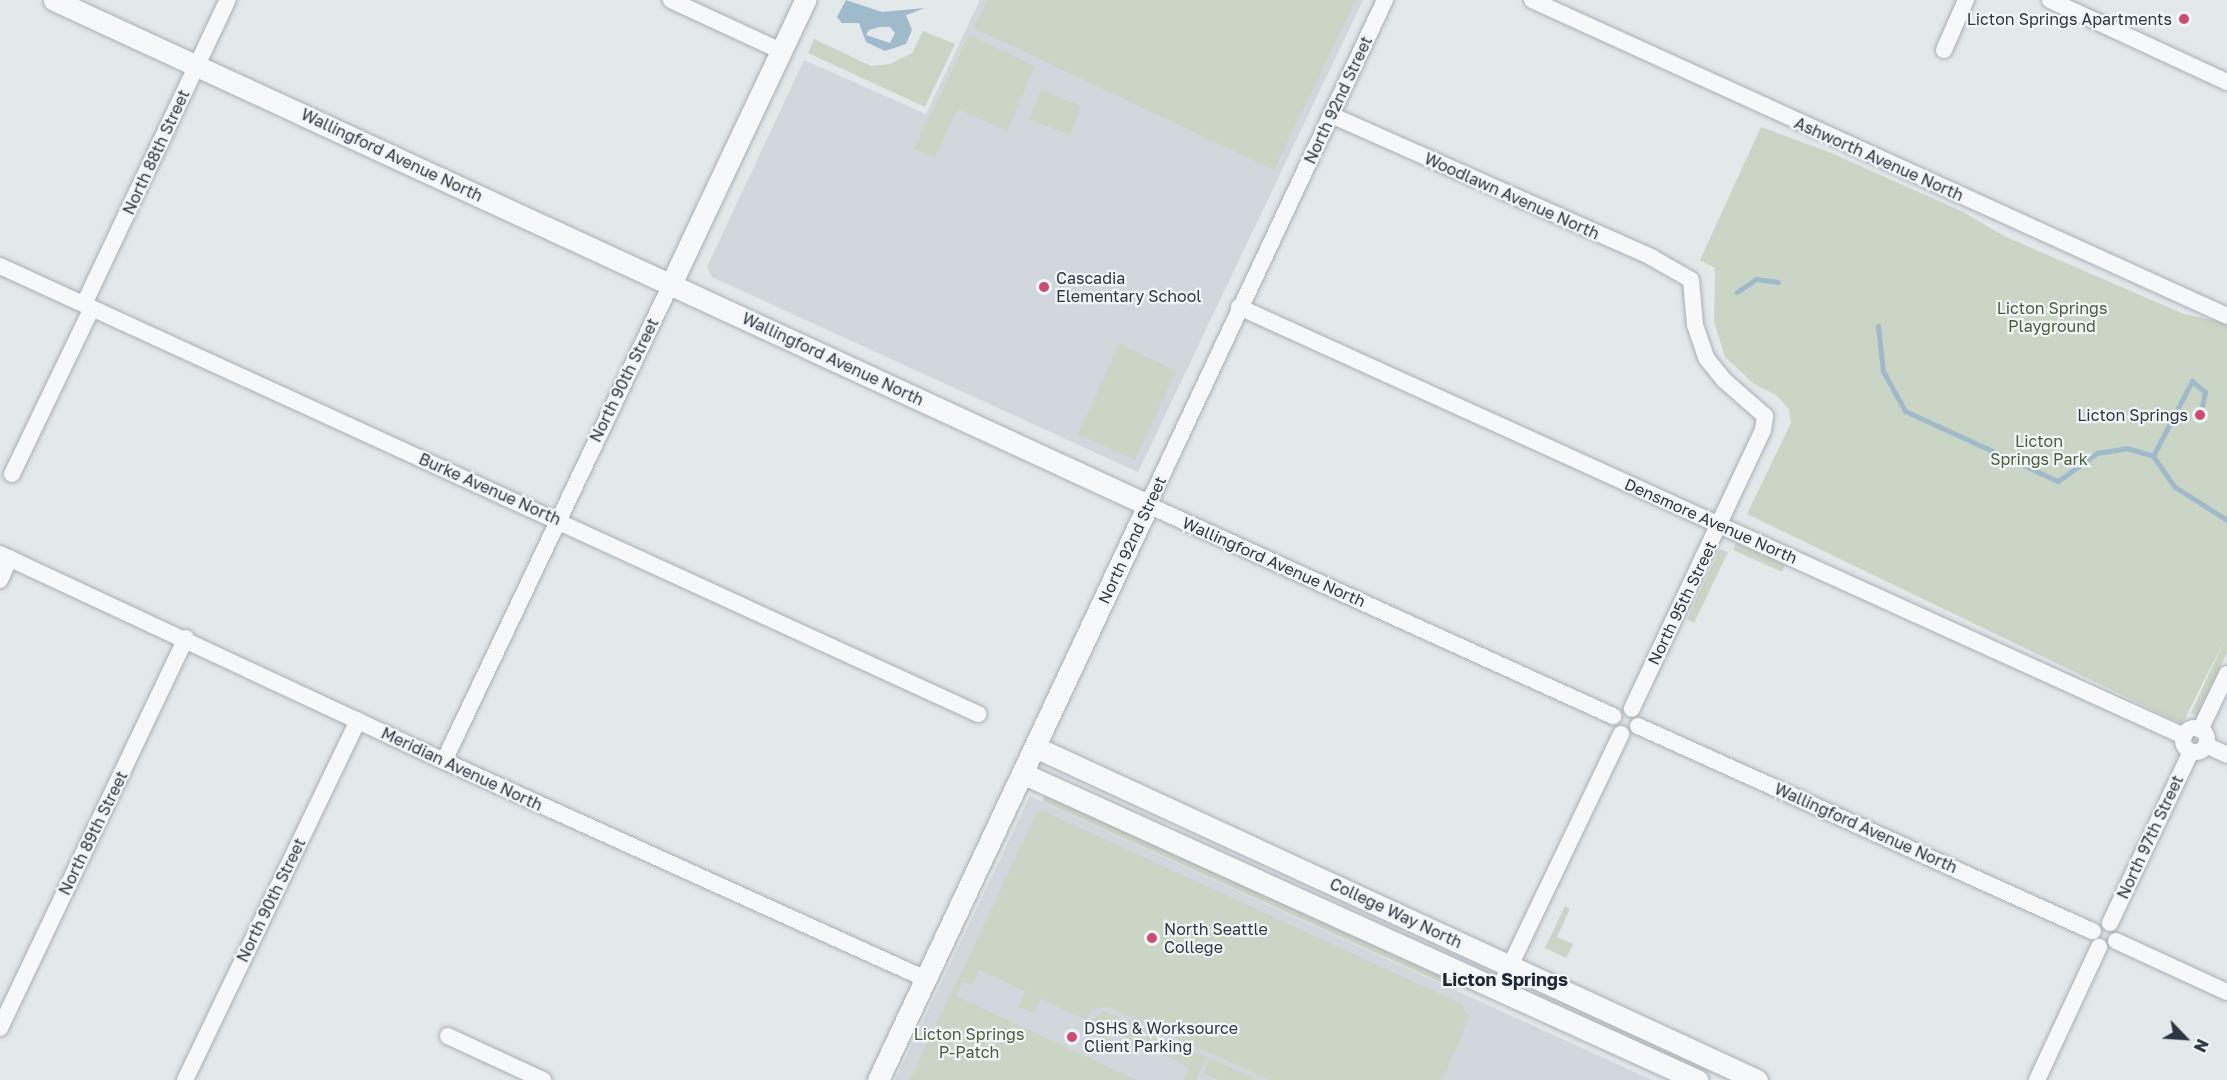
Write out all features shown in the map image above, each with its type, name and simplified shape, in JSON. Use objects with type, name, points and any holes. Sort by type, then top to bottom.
[{"type":"street","name":"Wallingford Avenue North","points":[[54,0],[1148,505],[1613,716]]},
{"type":"street","name":"North 88th Street","points":[[12,474],[228,0]]},
{"type":"street","points":[[671,0],[781,51]]},
{"type":"street","name":"North 90th Street","points":[[444,761],[805,0]]},
{"type":"street","name":"North 92nd Street","points":[[878,1080],[1385,0]]},
{"type":"street","name":"Ashworth Avenue North","points":[[1532,0],[2227,316]]},
{"type":"street","points":[[1944,50],[1966,0]]},
{"type":"street","points":[[2050,0],[2227,82]]},
{"type":"street","name":"Woodlawn Avenue North","points":[[1331,114],[1651,257],[1691,280]]},
{"type":"street","name":"Burke Avenue North","points":[[0,266],[978,714]]},
{"type":"street","name":"North 95th Street","points":[[1632,709],[1720,525],[1763,430],[1765,416],[1724,380],[1707,359],[1695,325],[1691,280]]},
{"type":"street","name":"Densmore Avenue North","points":[[1239,307],[2184,736],[2190,729],[2199,742]]},
{"type":"street","points":[[0,580],[5,556]]},
{"type":"street","name":"Meridian Avenue North","points":[[5,556],[186,638],[444,761],[926,979]]},
{"type":"street","name":"North 89th Street","points":[[0,1028],[186,638]]},
{"type":"street","name":"North 97th Street","points":[[2110,923],[2199,742],[2227,674]]},
{"type":"street","points":[[1622,708],[1632,709],[1639,717],[1638,726],[1632,733],[1621,734],[1613,725],[1613,716],[1622,708]]},
{"type":"street","name":"North 90th Street","points":[[184,1080],[358,721]]},
{"type":"street","name":"Wallingford Avenue North","points":[[1638,726],[2096,939]]},
{"type":"street","points":[[1498,991],[1621,734]]},
{"type":"street","points":[[2199,742],[2227,755]]},
{"type":"street","name":"College Way North","points":[[1035,747],[1757,1080]]},
{"type":"street","name":"College Way North","points":[[1022,773],[1697,1080]]},
{"type":"street","points":[[2037,1080],[2101,923],[2110,923],[2117,931],[2116,941],[2107,948],[2096,939]]},
{"type":"street","points":[[2116,941],[2227,992]]},
{"type":"street","points":[[448,1036],[543,1080]]},
{"type":"shaded area","points":[[980,0],[1363,0],[1138,472],[712,277],[707,267],[804,60],[926,114]]},
{"type":"shaded area","name":"North Seattle College","points":[[1030,796],[1652,1080],[895,1080]]},
{"type":"green space","points":[[988,0],[1356,0],[1274,170],[974,28]]},
{"type":"green space","points":[[923,31],[955,44],[925,107],[808,53],[814,39],[871,66],[890,64],[912,53]]},
{"type":"green space","points":[[969,35],[1035,66],[1007,131],[958,109],[935,157],[914,149]]},
{"type":"green space","points":[[1041,90],[1081,106],[1070,135],[1029,119]]},
{"type":"green space","name":"Licton Springs Park","points":[[1761,127],[1829,152],[1963,212],[2006,237],[2184,314],[2227,323],[2227,653],[2197,716],[2191,713],[2226,637],[2182,724],[1747,514],[1791,423],[1789,409],[1776,395],[1754,384],[1725,357],[1714,322],[1715,268],[1700,260]]},
{"type":"green space","points":[[1120,344],[1176,371],[1135,460],[1078,434]]},
{"type":"green space","points":[[1736,543],[1785,565],[1782,572],[1733,550]]},
{"type":"green space","points":[[1720,549],[1728,552],[1694,623],[1687,619]]},
{"type":"green space","points":[[1045,795],[1460,985],[1457,990],[1042,801]]},
{"type":"green space","name":"North Seattle College","points":[[1039,809],[1460,1003],[1470,1016],[1442,1080],[1270,1080],[1108,1007],[1093,1009],[1086,1020],[1041,999],[1034,1014],[1019,1007],[1025,991],[979,970],[972,985],[963,981],[956,996],[1137,1080],[910,1080]]},
{"type":"green space","points":[[1565,906],[1570,909],[1557,937],[1573,944],[1566,958],[1545,948]]},
{"type":"green space","points":[[1103,1011],[1121,1018],[1103,1044],[1097,1041],[1103,1028],[1090,1022]]},
{"type":"green space","points":[[1124,1020],[1206,1057],[1196,1080],[1184,1080],[1189,1067],[1118,1034]]},
{"type":"green space","points":[[1210,1058],[1258,1080],[1219,1080],[1203,1073]]},
{"type":"water","points":[[846,0],[882,12],[925,8],[906,15],[912,30],[906,44],[885,51],[866,42],[859,23],[842,23],[837,17]],"holes":[[[890,27],[895,33],[890,43],[866,35],[869,30]]]},
{"type":"waterway","points":[[1737,292],[1756,279],[1778,282]]},
{"type":"waterway","points":[[1878,326],[1883,371],[1905,411],[2058,481],[2097,453],[2127,448],[2153,456],[2192,381],[2205,392],[2200,415]]},
{"type":"waterway","points":[[2153,456],[2175,487],[2227,520]]},
{"type":"place","name":"Licton Springs Apartments","points":[[2184,19]]},
{"type":"place","name":"Cascadia Elementary School","points":[[1044,287]]},
{"type":"place","name":"Licton Springs","points":[[2200,415]]},
{"type":"place","name":"North Seattle College","points":[[1152,938]]},
{"type":"place","name":"DSHS & Worksource Client Parking","points":[[1072,1037]]},
{"type":"district","name":"Licton Springs","points":[[1505,979]]},
{"type":"park label","name":"Licton Springs Playground","points":[[2052,317]]},
{"type":"park label","name":"Licton Springs P-Patch","points":[[969,1043]]}]
